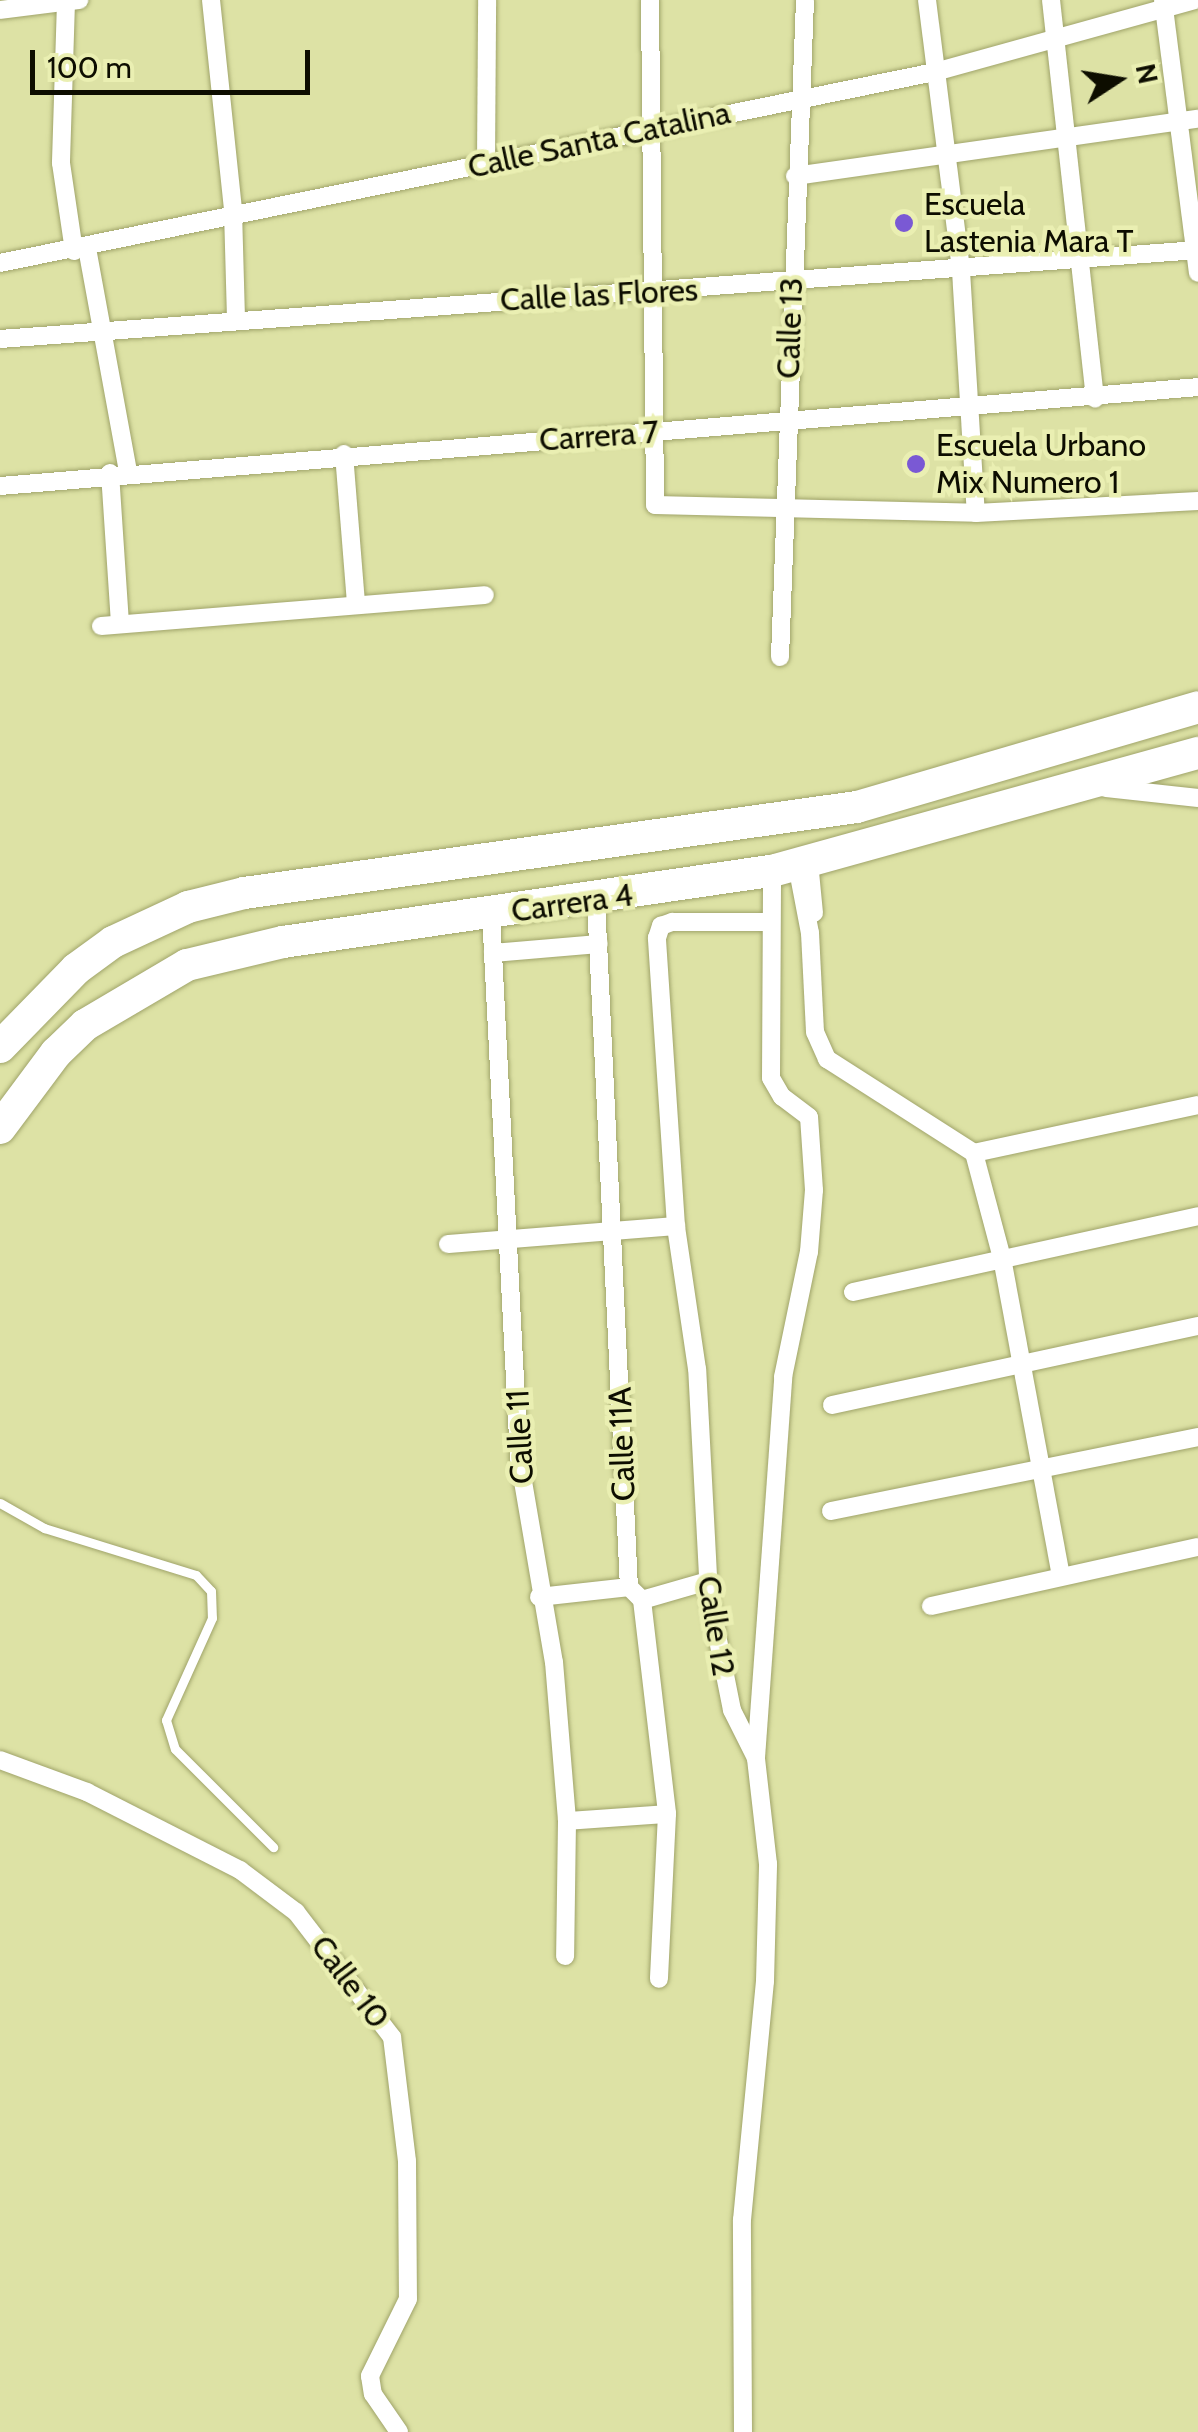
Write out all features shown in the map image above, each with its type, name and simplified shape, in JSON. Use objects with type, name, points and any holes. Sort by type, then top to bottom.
[{"type":"highway","name":"Carrera 4","points":[[0,1047],[76,968],[149,923],[244,893],[857,808],[958,783],[1198,707]]},
{"type":"highway","name":"Carrera 4","points":[[0,1128],[56,1053],[156,979],[231,951],[596,901],[793,866],[1198,753]]},
{"type":"highway","points":[[341,880],[347,933]]},
{"type":"street","points":[[212,0],[233,211],[236,318]]},
{"type":"street","points":[[486,163],[487,0]]},
{"type":"street","points":[[650,0],[655,505],[783,513],[976,514],[1198,501]]},
{"type":"street","name":"Calle 13","points":[[780,657],[795,176],[805,0]]},
{"type":"street","points":[[928,0],[960,271],[976,514]]},
{"type":"street","points":[[1051,0],[1095,399]]},
{"type":"street","name":"Calle Santa Catalina","points":[[0,263],[80,250],[233,211],[936,72],[1163,4],[1194,0]]},
{"type":"street","points":[[0,10],[72,1],[61,163],[102,334],[119,472],[120,624]]},
{"type":"street","points":[[1163,4],[1198,273]]},
{"type":"street","points":[[795,176],[1198,119]]},
{"type":"street","name":"Calle las Flores","points":[[0,339],[102,334],[236,318],[791,285],[1197,250]]},
{"type":"street","name":"Carrera 7","points":[[0,486],[344,454],[972,410],[1198,387]]},
{"type":"street","points":[[344,454],[356,603]]},
{"type":"street","points":[[101,626],[485,594]]},
{"type":"street","points":[[1086,785],[1198,798]]},
{"type":"street","points":[[756,1758],[783,1377],[809,1252],[814,1190],[808,1117],[782,1097],[771,1078],[772,922],[793,866]]},
{"type":"street","points":[[793,866],[810,933],[815,1032],[827,1060],[974,1153],[1002,1258],[1061,1576]]},
{"type":"street","name":"Calle 11A","points":[[596,901],[635,1594],[667,1814],[659,1979]]},
{"type":"street","name":"Calle 11","points":[[490,914],[519,1458],[539,1597],[554,1662],[568,1822],[565,1956]]},
{"type":"street","name":"Calle 12","points":[[743,2432],[742,2220],[767,1903],[756,1758],[732,1710],[708,1582],[697,1368],[676,1226],[657,938],[672,922],[772,922]]},
{"type":"street","points":[[494,953],[599,944]]},
{"type":"street","points":[[974,1153],[1198,1105]]},
{"type":"street","points":[[853,1292],[1198,1216]]},
{"type":"street","points":[[448,1244],[676,1226]]},
{"type":"street","points":[[832,1406],[1198,1326]]},
{"type":"street","points":[[832,1511],[1198,1437]]},
{"type":"street","points":[[932,1606],[1198,1547]]},
{"type":"street","points":[[539,1597],[635,1594],[708,1582]]},
{"type":"street","name":"Calle 10","points":[[0,1760],[88,1792],[240,1870],[296,1912],[392,2037],[406,2161],[408,2299],[370,2376],[374,2394],[399,2432]]},
{"type":"street","points":[[568,1822],[667,1814]]},
{"type":"lane","points":[[0,1503],[44,1528],[196,1575],[211,1592],[212,1618],[166,1720],[174,1749],[273,1847]]},
{"type":"place","name":"Escuela Lastenia Mara T","points":[[904,223]]},
{"type":"place","name":"Escuela Urbano Mix Numero 1","points":[[916,464]]}]
